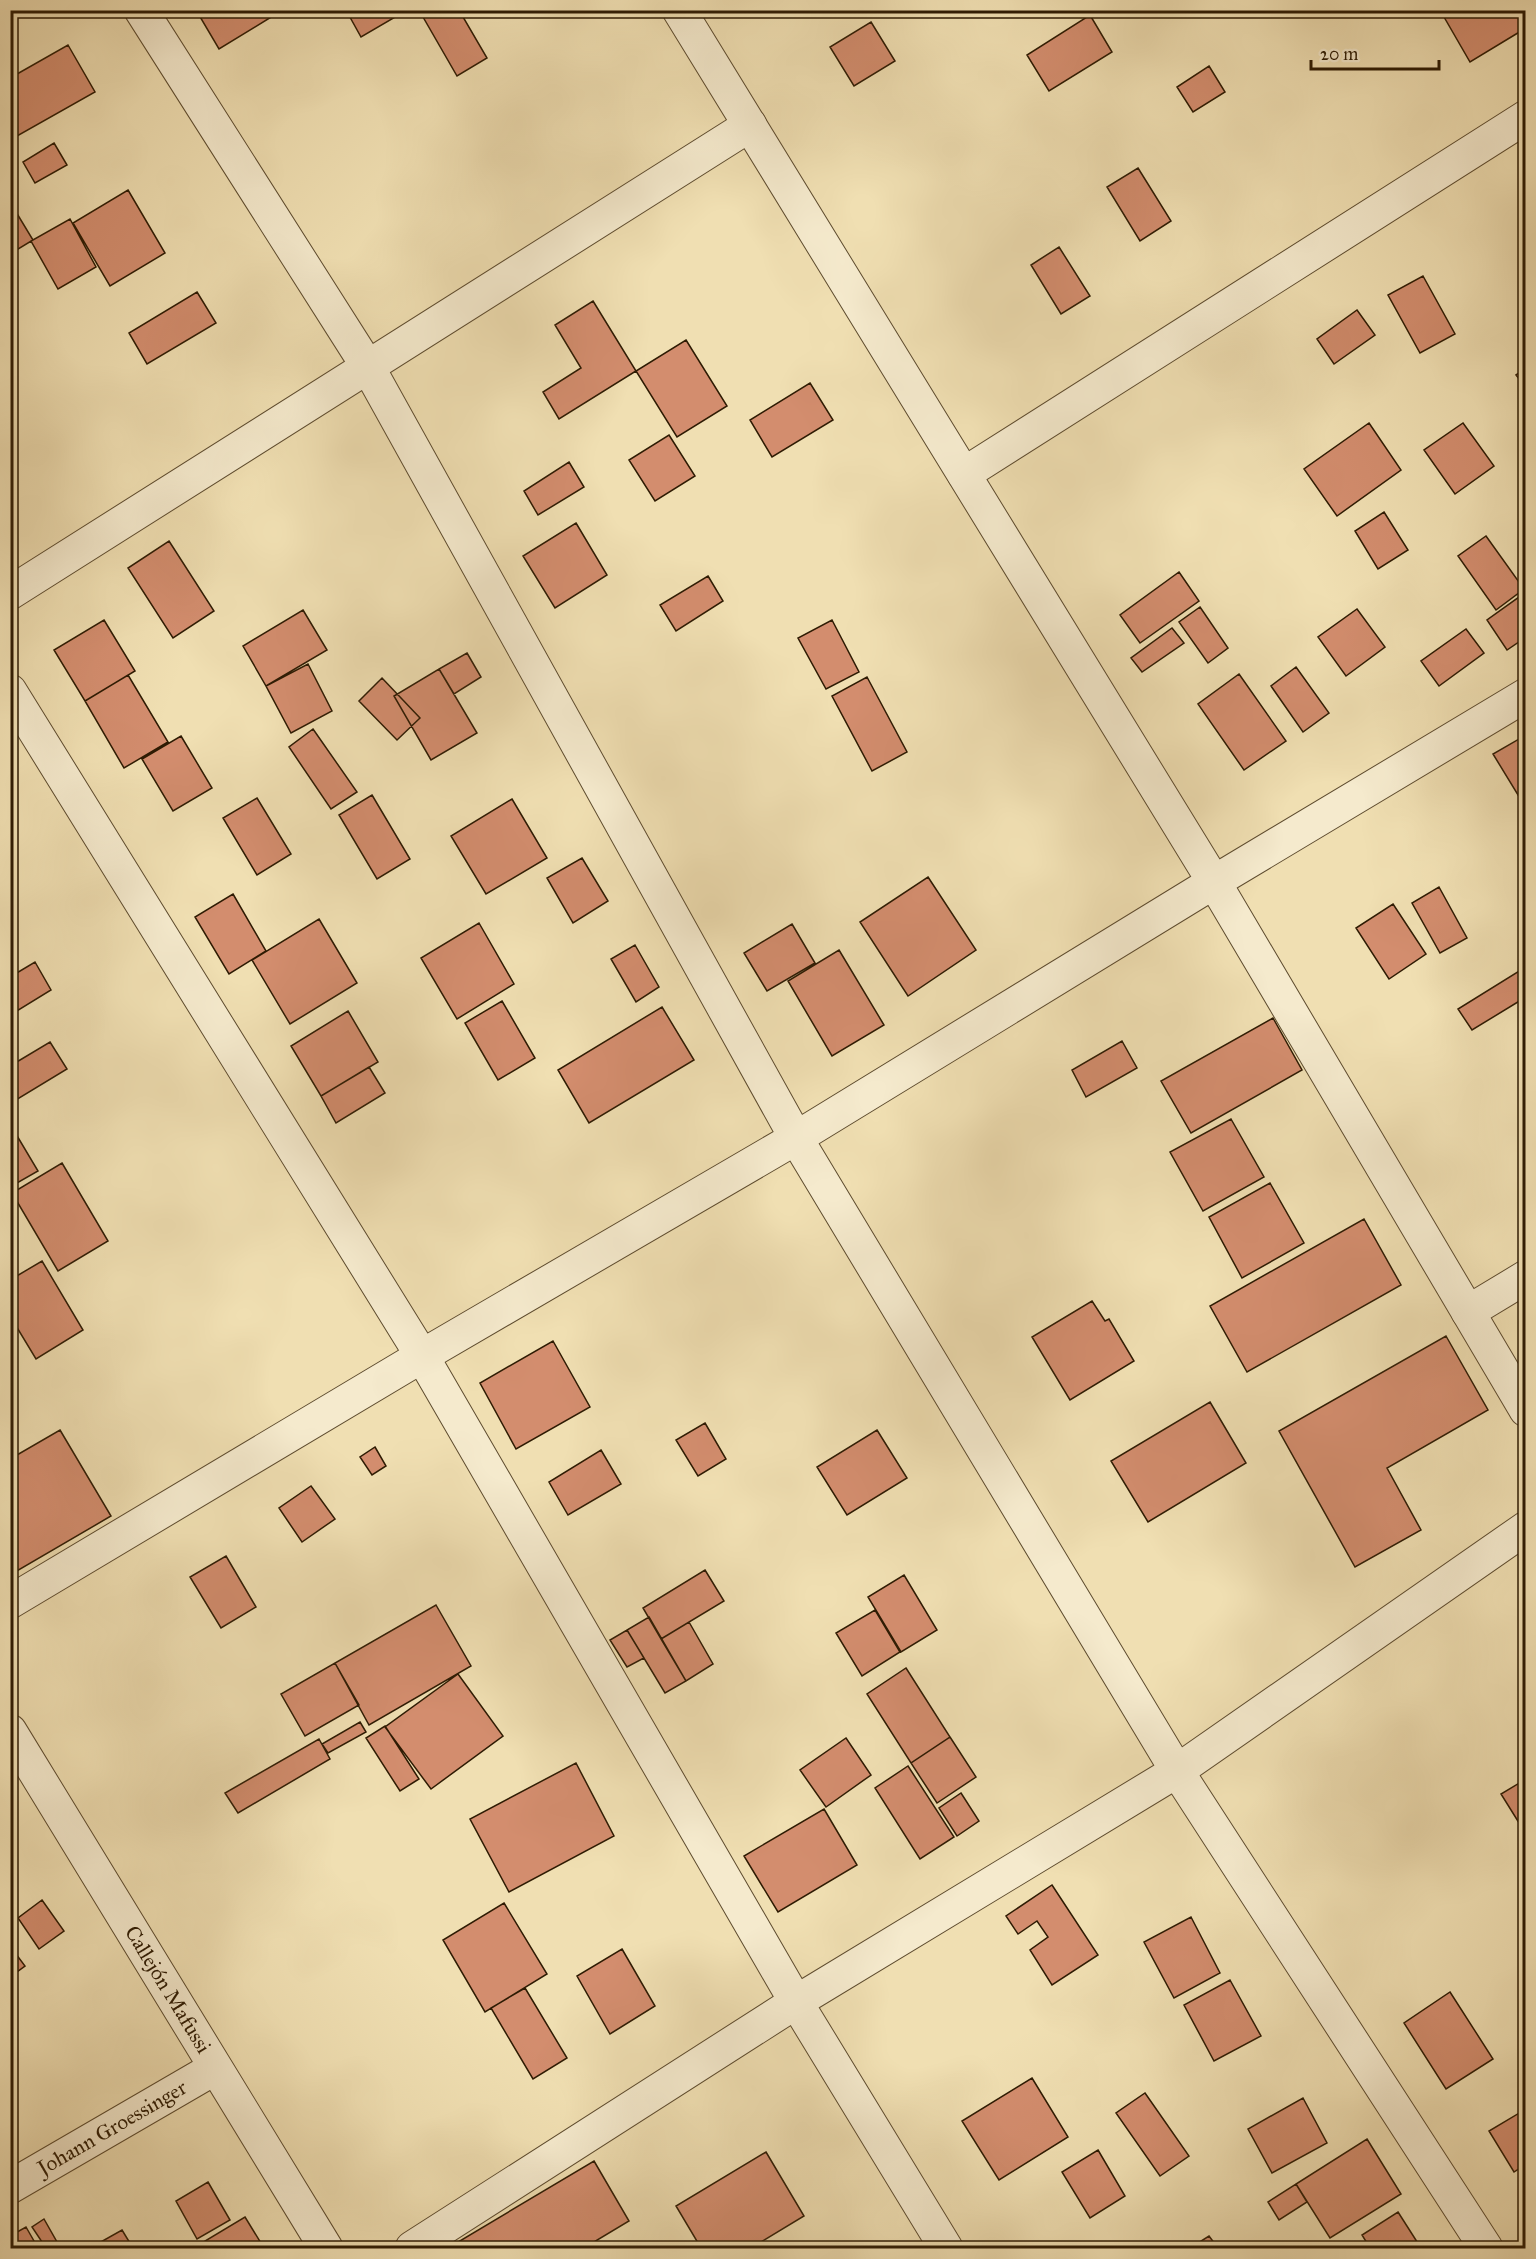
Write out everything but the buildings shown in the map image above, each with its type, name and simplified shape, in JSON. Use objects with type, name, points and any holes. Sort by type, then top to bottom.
[{"type":"street","points":[[141,10],[368,367],[796,1138],[1178,1771],[1486,2248]]},
{"type":"street","points":[[679,10],[1214,882],[1526,1410]]},
{"type":"street","points":[[964,474],[1526,117]]},
{"type":"street","points":[[10,593],[750,125]]},
{"type":"street","points":[[10,691],[422,1356],[796,2002],[946,2248]]},
{"type":"street","points":[[10,1602],[422,1356],[796,1138],[1214,882],[1526,695]]},
{"type":"street","points":[[1468,1312],[1526,1277]]},
{"type":"street","points":[[412,2248],[796,2002],[1178,1771],[1526,1528]]},
{"type":"street","name":"Callejón Mafussi","points":[[10,1731],[326,2248]]},
{"type":"street","name":"Johann Groessinger","points":[[10,2187],[215,2068]]}]
